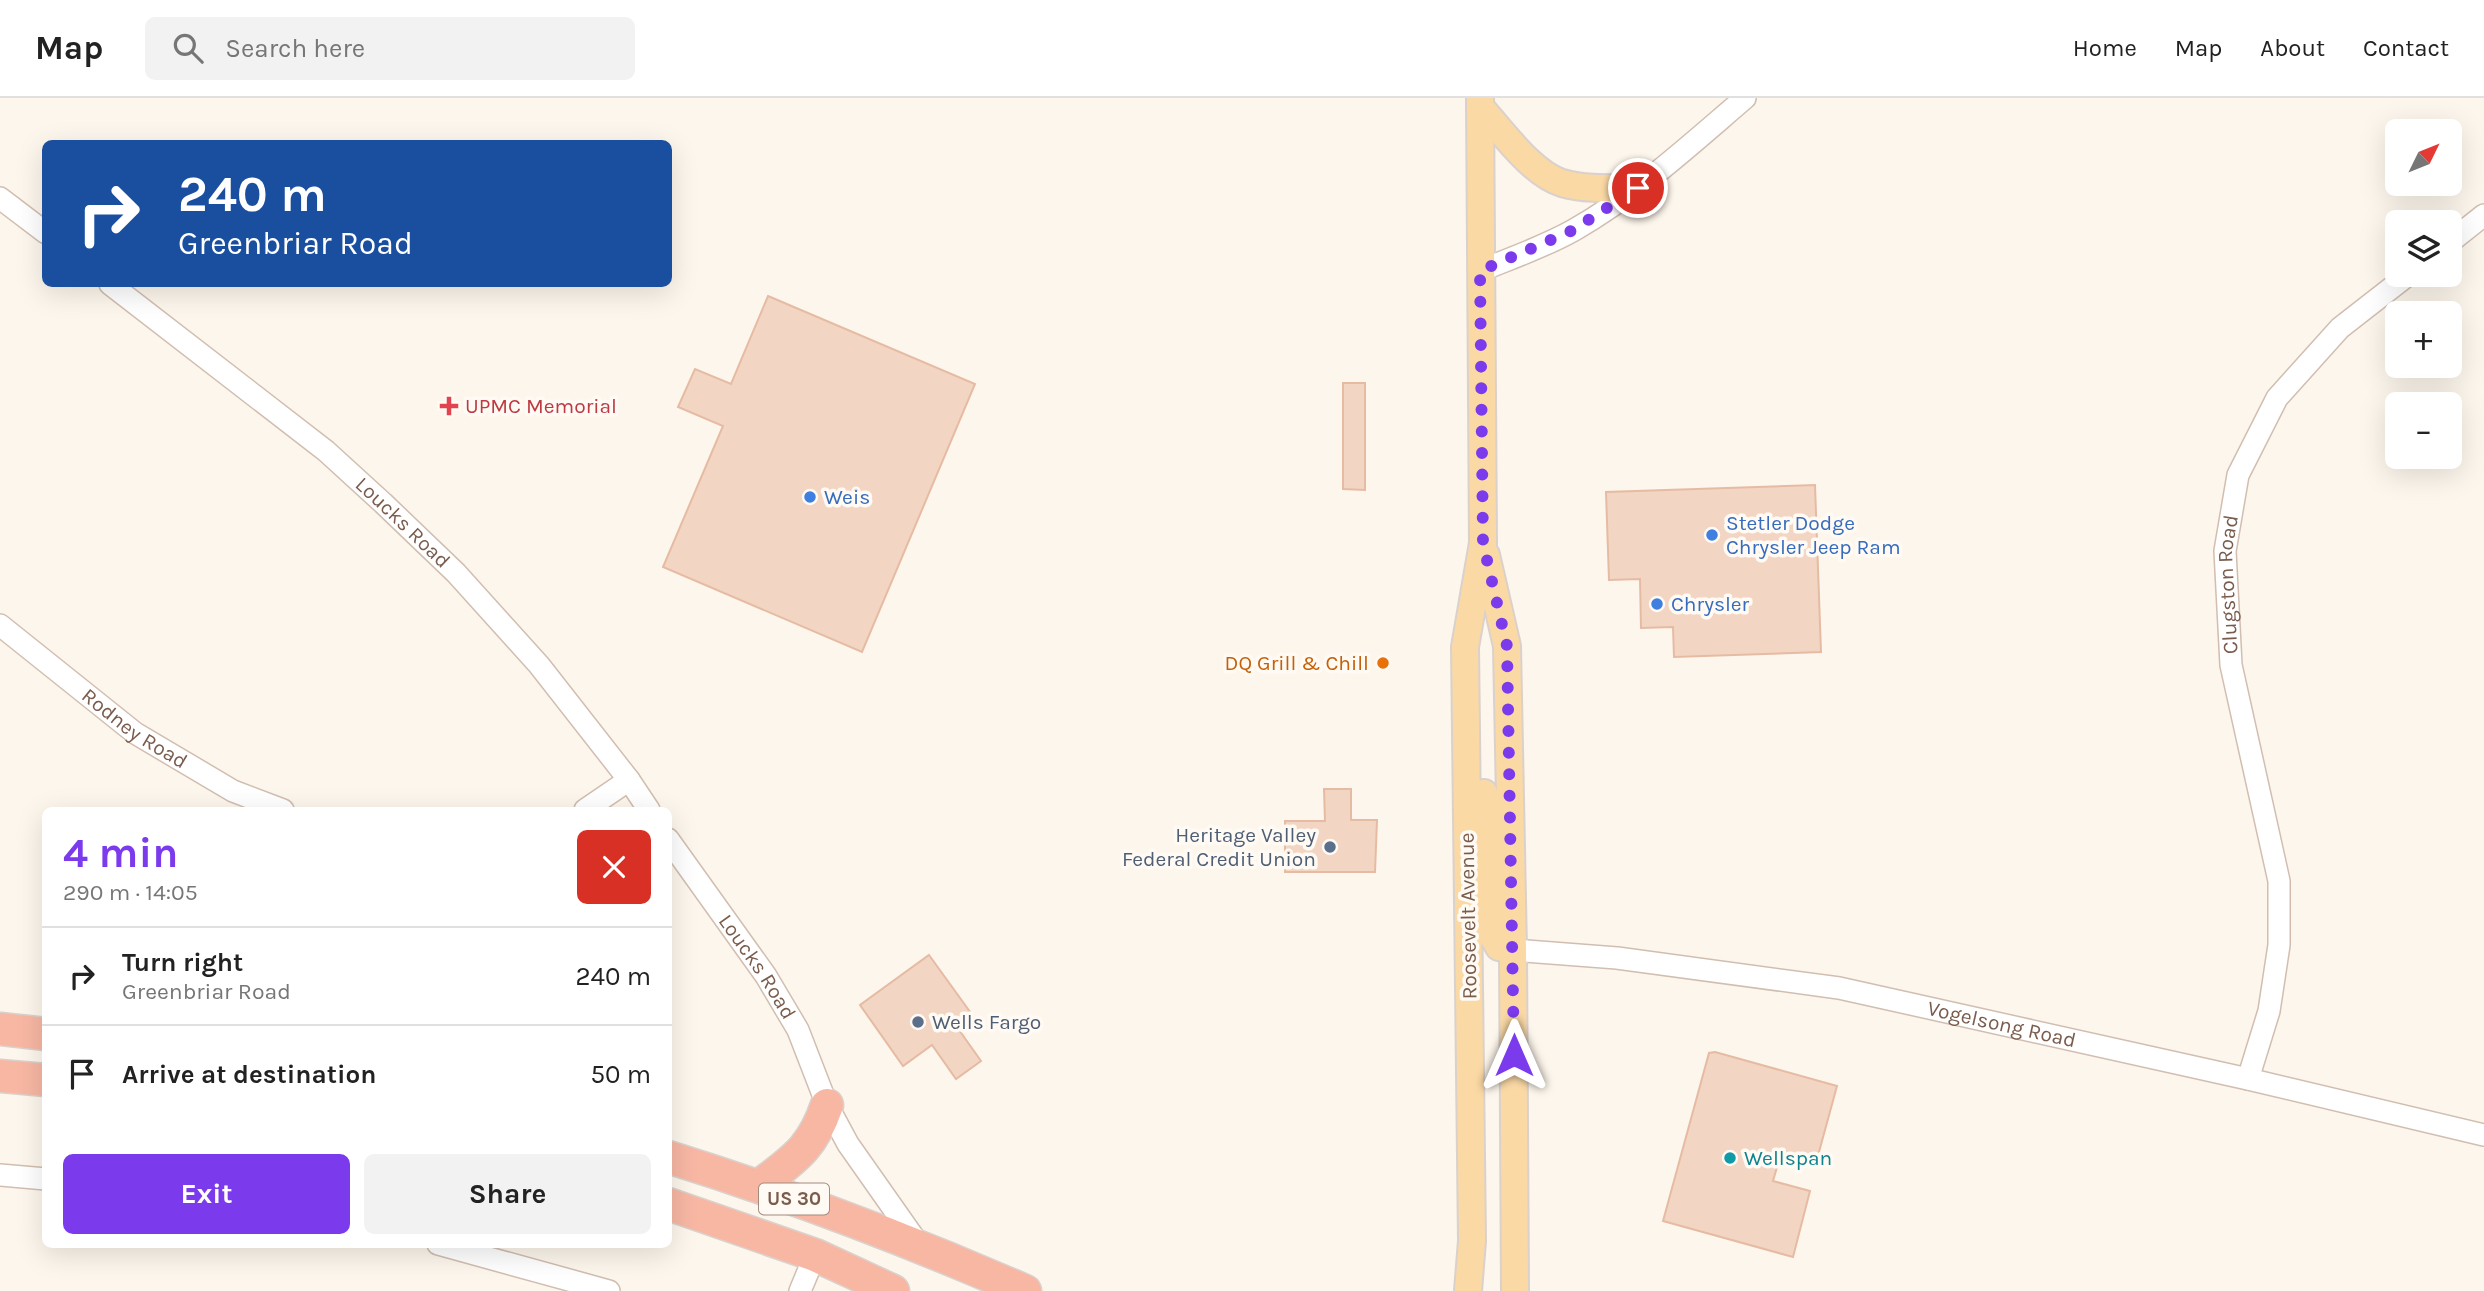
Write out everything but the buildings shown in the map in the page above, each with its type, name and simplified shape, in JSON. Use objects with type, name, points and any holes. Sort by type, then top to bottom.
[{"type":"highway","points":[[0,1029],[42,1034]]},
{"type":"highway","points":[[0,1076],[42,1080]]},
{"type":"highway","points":[[759,1186],[799,1156],[819,1128],[827,1105]]},
{"type":"highway","name":"US 30","points":[[672,1158],[759,1186],[919,1245],[1026,1291]]},
{"type":"highway","name":"US 30","points":[[672,1205],[814,1255],[893,1291]]},
{"type":"main road","points":[[1480,102],[1530,162],[1547,176],[1563,183],[1584,187],[1638,188]]},
{"type":"main road","name":"Roosevelt Avenue","points":[[1468,1291],[1472,1241],[1465,647],[1483,543],[1480,102]]},
{"type":"main road","name":"Roosevelt Avenue","points":[[1483,543],[1507,646],[1513,950],[1515,1291]]},
{"type":"main road","points":[[1465,690],[1482,737],[1488,919],[1491,933],[1499,947],[1513,950]]},
{"type":"street","points":[[1480,271],[1571,231],[1638,188],[1745,98]]},
{"type":"street","points":[[0,198],[42,230]]},
{"type":"street","points":[[2462,232],[2484,215]]},
{"type":"street","name":"Loucks Road","points":[[114,287],[326,452],[456,573],[540,665],[647,807]]},
{"type":"street","name":"Clugston Road","points":[[2248,1079],[2269,1011],[2279,945],[2279,881],[2231,665],[2225,551],[2238,475],[2277,398],[2340,328],[2393,287]]},
{"type":"street","name":"Rodney Road","points":[[0,625],[135,733],[233,791],[275,807]]},
{"type":"street","points":[[589,807],[629,780]]},
{"type":"street","name":"Loucks Road","points":[[672,845],[766,976],[798,1030],[827,1105],[848,1144],[919,1245]]},
{"type":"street","name":"Vogelsong Road","points":[[1513,950],[1617,958],[1839,988],[2248,1079],[2484,1135]]},
{"type":"street","points":[[0,1175],[42,1179]]},
{"type":"street","points":[[453,1248],[609,1291]]},
{"type":"street","points":[[800,1291],[814,1255]]},
{"type":"place","name":"UPMC Memorial","points":[[449,406]]},
{"type":"place","name":"Weis","points":[[810,497]]},
{"type":"place","name":"Stetler Dodge Chrysler Jeep Ram","points":[[1712,535]]},
{"type":"place","name":"Chrysler","points":[[1657,604]]},
{"type":"place","name":"DQ Grill & Chill","points":[[1383,663]]},
{"type":"place","name":"Heritage Valley Federal Credit Union","points":[[1330,847]]},
{"type":"place","name":"Wells Fargo","points":[[918,1022]]},
{"type":"place","name":"Wellspan","points":[[1730,1158]]},
{"type":"route","points":[[1514,1055],[1507,646],[1483,543],[1480,271],[1571,231],[1638,188]]}]
